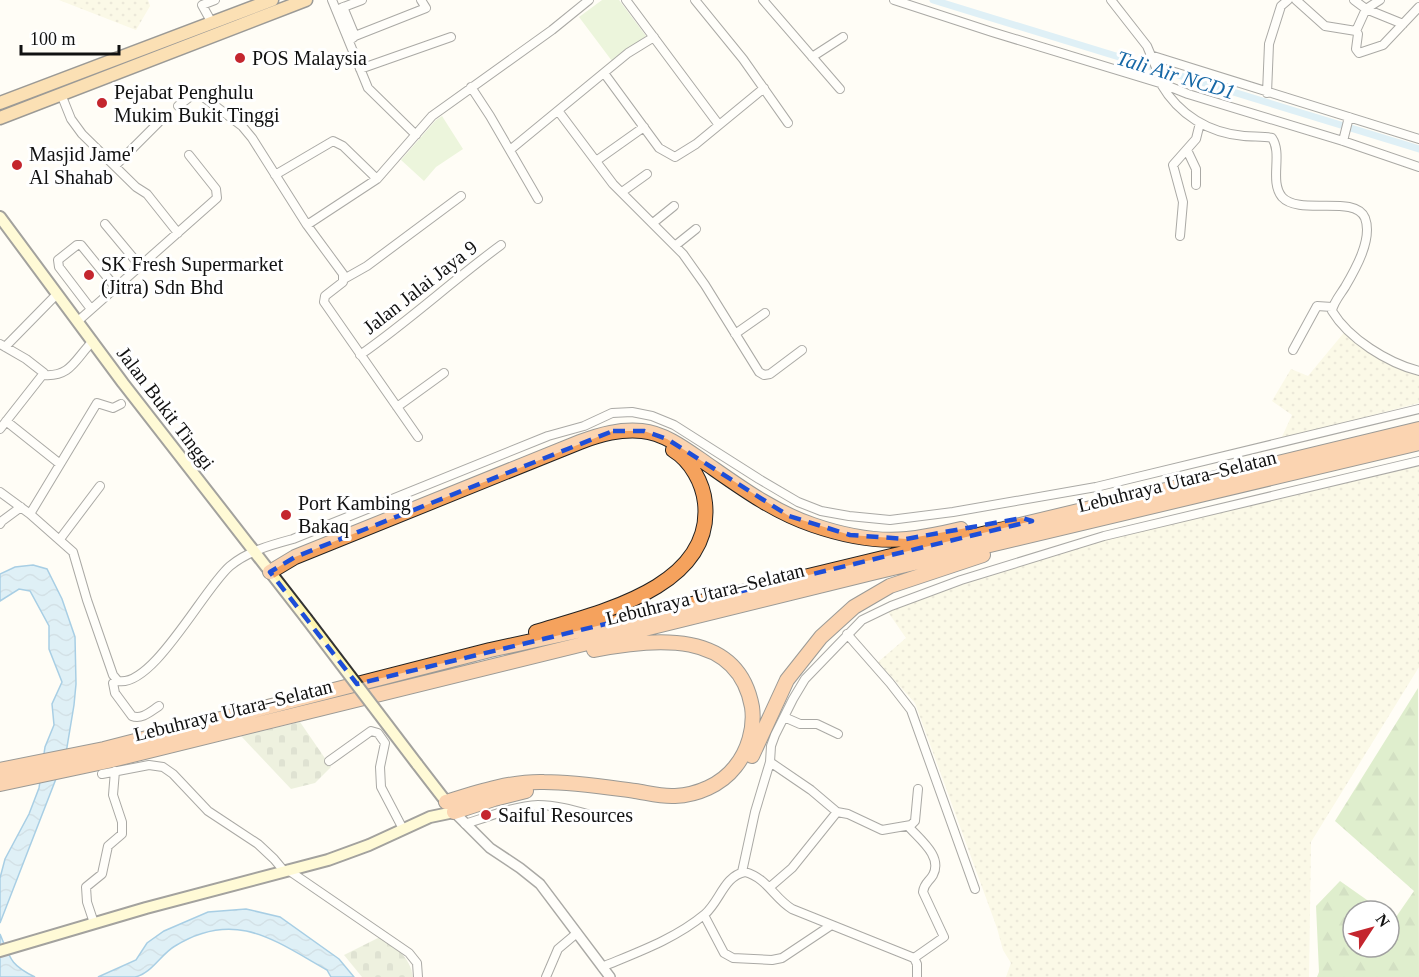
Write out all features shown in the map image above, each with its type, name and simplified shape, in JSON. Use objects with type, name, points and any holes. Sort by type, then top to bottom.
[{"type":"highway","points":[[0,103],[272,0]]},
{"type":"highway","points":[[0,118],[306,0]]},
{"type":"highway","name":"Lebuhraya Utara–Selatan","points":[[109,761],[490,650],[605,625],[1419,429]]},
{"type":"highway","points":[[273,575],[295,557],[580,442],[613,431],[644,431],[668,439],[781,511],[813,525],[850,535],[906,539],[1022,518],[1032,521]]},
{"type":"highway","points":[[273,575],[606,439],[637,436],[676,452],[686,462],[703,489],[706,516],[700,540],[676,573],[649,591],[614,608],[505,642],[490,650]]},
{"type":"highway","name":"Lebuhraya Utara–Selatan","points":[[6,776],[109,761],[864,574],[1419,442]]},
{"type":"highway","points":[[450,807],[545,789],[677,802],[709,796],[736,778],[747,765],[787,680],[820,638],[854,607],[890,586],[931,571],[1012,547],[1026,537]]},
{"type":"highway","points":[[432,681],[506,669],[612,646],[650,641],[672,641],[699,646],[727,662],[744,682],[750,696],[753,714],[749,741],[734,769],[708,789],[673,796],[593,785],[533,782],[490,790],[450,807]]},
{"type":"main road","name":"Jalan Bukit Tinggi","points":[[0,218],[450,807]]},
{"type":"main road","points":[[0,951],[347,853],[450,807]]},
{"type":"street","points":[[212,23],[202,5],[215,0]]},
{"type":"street","points":[[332,0],[340,8],[366,84],[416,135]]},
{"type":"street","points":[[340,8],[362,0]]},
{"type":"street","points":[[352,38],[426,9],[421,0]]},
{"type":"street","points":[[307,225],[377,179],[432,116],[542,37],[589,0]]},
{"type":"street","points":[[626,0],[719,125]]},
{"type":"street","points":[[695,0],[743,58],[788,123]]},
{"type":"street","points":[[763,0],[840,89]]},
{"type":"street","points":[[894,0],[992,32],[1161,82],[1188,94],[1279,122],[1344,138],[1419,167]]},
{"type":"street","points":[[1111,0],[1147,46],[1168,96],[1182,111],[1200,123],[1231,134],[1272,138]]},
{"type":"street","points":[[1267,93],[1269,44],[1281,6],[1288,0]]},
{"type":"street","points":[[1296,0],[1320,23],[1356,31]]},
{"type":"street","points":[[1353,0],[1366,9],[1403,24]]},
{"type":"street","points":[[1380,0],[1366,9],[1356,31],[1358,52],[1362,53],[1381,46],[1419,7]]},
{"type":"street","points":[[360,69],[451,37]]},
{"type":"street","points":[[510,150],[628,53],[654,37]]},
{"type":"street","points":[[812,57],[843,37]]},
{"type":"street","points":[[1151,58],[1419,139]]},
{"type":"street","points":[[604,73],[659,147],[675,157],[696,144],[764,88]]},
{"type":"street","points":[[471,87],[538,199]]},
{"type":"street","points":[[61,94],[71,118],[82,134],[136,187],[147,194],[178,233]]},
{"type":"street","points":[[178,106],[194,95],[202,96],[235,119],[247,132],[307,225],[343,273],[344,279]]},
{"type":"street","points":[[559,112],[622,192],[676,245],[705,285],[756,369],[764,375],[774,371],[802,350]]},
{"type":"street","points":[[1344,138],[1348,119]]},
{"type":"street","points":[[115,166],[159,122]]},
{"type":"street","points":[[1272,138],[1279,122]]},
{"type":"street","points":[[1180,236],[1183,202],[1173,165],[1198,136],[1200,123]]},
{"type":"street","points":[[596,161],[644,127]]},
{"type":"street","points":[[1272,138],[1276,146],[1279,189],[1285,199],[1301,204],[1354,208],[1364,217],[1367,235],[1364,245],[1351,276],[1332,307],[1332,311],[1365,343],[1395,363],[1419,370]]},
{"type":"street","points":[[275,175],[333,141],[343,146],[377,179]]},
{"type":"street","points":[[1187,150],[1196,169],[1196,185]]},
{"type":"street","points":[[78,321],[214,201],[218,195],[216,189],[189,155]]},
{"type":"street","points":[[622,192],[647,174]]},
{"type":"street","points":[[418,437],[323,299],[344,279],[367,266],[461,196]]},
{"type":"street","points":[[653,223],[674,206]]},
{"type":"street","points":[[105,224],[140,266]]},
{"type":"street","points":[[676,245],[696,229]]},
{"type":"street","points":[[91,309],[59,267],[58,261],[77,245],[81,245],[116,288]]},
{"type":"street","name":"Jalan Jalai Jaya 9","points":[[360,355],[394,331],[456,278],[501,245]]},
{"type":"street","points":[[44,375],[44,372],[36,365],[3,345],[57,294]]},
{"type":"street","points":[[1293,350],[1317,306],[1332,307]]},
{"type":"street","points":[[735,334],[765,313]]},
{"type":"street","points":[[44,375],[55,376],[67,371],[93,341]]},
{"type":"street","points":[[397,407],[444,373]]},
{"type":"street","points":[[0,429],[44,375]]},
{"type":"street","points":[[30,514],[97,403],[113,408],[121,404]]},
{"type":"street","points":[[116,680],[129,681],[157,659],[224,572],[254,551],[293,539],[548,436],[584,426],[612,412],[646,414],[669,422],[777,490],[810,507],[849,516],[884,520],[925,516],[1096,487],[1419,409]]},
{"type":"street","points":[[6,421],[60,464]]},
{"type":"street","points":[[602,967],[674,935],[704,915],[716,903],[727,883],[742,872],[755,812],[770,762],[771,746],[784,717],[805,679],[862,620],[891,606],[961,580],[1104,536],[1419,461]]},
{"type":"street","points":[[60,539],[100,486]]},
{"type":"street","points":[[0,492],[30,514],[73,552],[87,600],[116,680],[113,688],[132,716],[136,718],[144,716],[159,706]]},
{"type":"street","points":[[1,535],[2,521],[21,507]]},
{"type":"street","points":[[847,634],[911,710],[975,889]]},
{"type":"street","points":[[784,717],[800,724],[817,724],[838,734]]},
{"type":"street","points":[[329,761],[371,731],[378,733],[385,743],[380,767],[381,787],[403,829]]},
{"type":"street","points":[[102,774],[109,761]]},
{"type":"street","points":[[109,761],[149,765],[168,770],[207,811],[258,844],[286,871],[409,952],[417,963],[418,977]]},
{"type":"street","points":[[94,923],[87,902],[86,887],[102,874],[108,846],[122,834],[122,822],[113,795],[109,761]]},
{"type":"street","points":[[770,762],[811,790],[837,812],[848,814],[882,830],[908,826],[915,821],[918,789]]},
{"type":"street","points":[[465,824],[514,809],[538,805],[563,808],[594,816]]},
{"type":"street","points":[[450,807],[490,848],[535,879],[610,977]]},
{"type":"street","points":[[770,887],[792,868],[837,812]]},
{"type":"street","points":[[908,826],[933,856],[934,872],[924,886],[924,892],[944,937],[914,958]]},
{"type":"street","points":[[742,872],[754,875],[770,887],[786,906],[830,926],[914,958],[917,964],[917,977]]},
{"type":"street","points":[[704,915],[724,953],[733,958],[772,960],[782,958],[830,926]]},
{"type":"street","points":[[546,977],[558,949],[576,933]]},
{"type":"highlighted area","points":[[613,431],[644,431],[667,439],[789,516],[850,535],[906,539],[1022,518],[1032,521],[357,684],[270,572],[295,557]]},
{"type":"shaded area","points":[[59,0],[148,0],[150,6],[136,30]]},
{"type":"shaded area","points":[[1347,329],[1394,365],[1419,373],[1419,403],[1281,439],[1292,415],[1272,401],[1291,369],[1308,376]]},
{"type":"shaded area","points":[[1419,466],[1419,667],[1311,842],[1309,977],[1006,977],[1011,963],[1003,950],[915,703],[878,662],[906,638],[888,612],[933,591],[1097,541]]},
{"type":"green space","points":[[602,0],[619,0],[646,36],[612,61],[579,17]]},
{"type":"green space","points":[[442,116],[463,149],[436,167],[424,181],[401,160]]},
{"type":"green space","points":[[1418,688],[1419,977],[1317,977],[1319,972],[1316,906],[1340,881],[1366,899],[1341,899],[1341,959],[1401,959],[1401,910],[1414,891],[1335,821]]},
{"type":"green space","points":[[300,722],[331,767],[315,783],[291,789],[241,736]]},
{"type":"green space","points":[[380,937],[405,958],[413,977],[362,977],[344,955]]},
{"type":"water","points":[[33,565],[47,569],[62,599],[75,637],[76,684],[66,753],[0,923],[0,878],[5,859],[29,814],[39,788],[45,747],[54,725],[52,704],[62,682],[49,649],[49,626],[30,591],[19,589],[0,601],[0,574],[15,567]]},
{"type":"water","points":[[246,909],[280,917],[339,959],[354,977],[331,977],[327,970],[271,939],[235,929],[217,930],[197,935],[175,946],[141,975],[98,977],[136,960],[147,943],[164,931],[208,912]]},
{"type":"water","points":[[0,934],[12,960],[20,969],[35,977],[0,977]]},
{"type":"waterway","name":"Tali Air NCD1","points":[[933,0],[1419,149]]},
{"type":"place","name":"POS Malaysia","points":[[240,58]]},
{"type":"place","name":"Pejabat Penghulu Mukim Bukit Tinggi","points":[[102,103]]},
{"type":"place","name":"Masjid Jame' Al Shahab","points":[[17,165]]},
{"type":"place","name":"SK Fresh Supermarket (Jitra) Sdn Bhd","points":[[89,275]]},
{"type":"place","name":"Port Kambing Bakaq","points":[[286,515]]},
{"type":"place","name":"Saiful Resources","points":[[486,815]]}]
